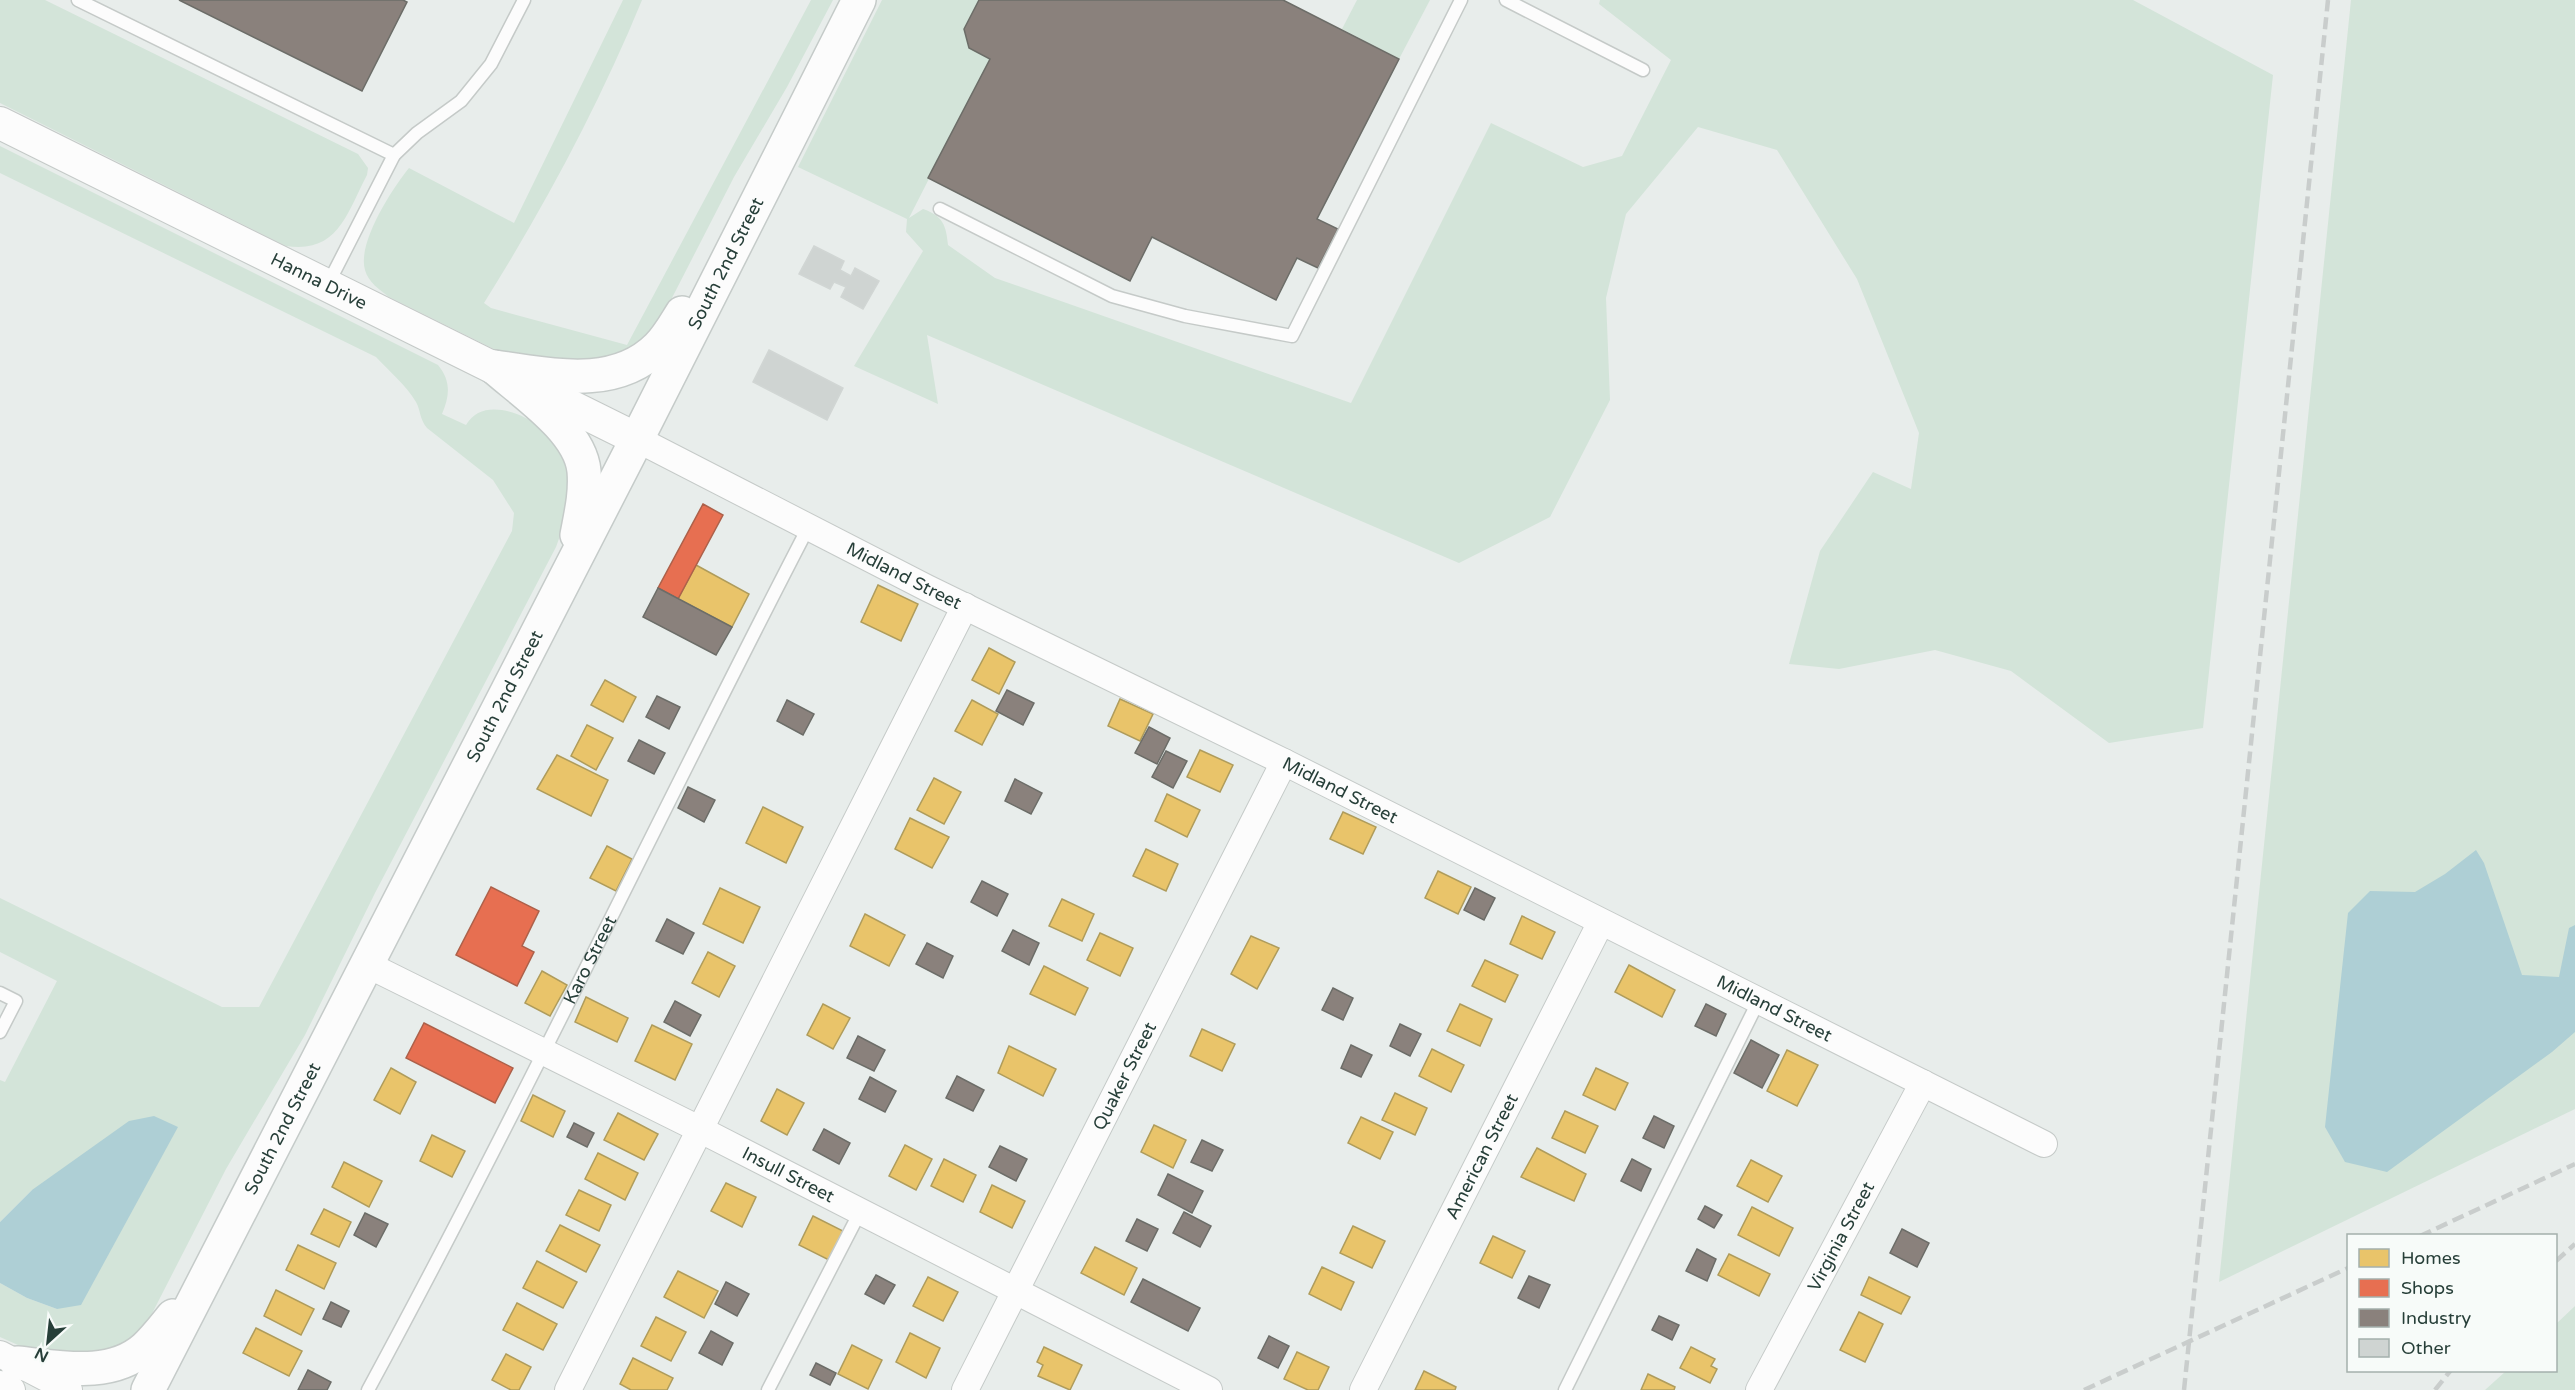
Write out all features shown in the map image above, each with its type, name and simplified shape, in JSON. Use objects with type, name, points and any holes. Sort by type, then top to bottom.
[{"type":"main road","name":"South 2nd Street","points":[[148,1390],[637,439],[859,0]]},
{"type":"main road","points":[[494,367],[581,377],[625,369],[644,359],[659,346],[747,221]]},
{"type":"main road","points":[[494,367],[563,428],[576,447],[584,468],[584,495],[573,564]]},
{"type":"main road","points":[[7,1373],[88,1369],[110,1366],[127,1359],[145,1349],[202,1284]]},
{"type":"street","name":"Hanna Drive","points":[[0,123],[637,439]]},
{"type":"street","name":"Midland Street","points":[[637,439],[965,606],[1284,762],[2044,1144]]},
{"type":"street","points":[[568,1390],[965,606]]},
{"type":"street","name":"Quaker Street","points":[[965,1390],[1284,762]]},
{"type":"street","name":"American Street","points":[[1363,1390],[1601,922]]},
{"type":"street","name":"Insull Street","points":[[366,964],[699,1129],[1015,1291],[1176,1378],[1209,1390]]},
{"type":"street","name":"Virginia Street","points":[[1759,1390],[1923,1083]]},
{"type":"street","points":[[7,1373],[69,1390]]},
{"type":"lane","points":[[78,0],[394,155]]},
{"type":"lane","points":[[328,284],[394,155],[417,133],[461,101],[490,64],[524,0]]},
{"type":"lane","points":[[940,209],[1112,296],[1185,316],[1292,336],[1461,0]]},
{"type":"lane","points":[[1506,0],[1643,70]]},
{"type":"lane","name":"Karo Street","points":[[368,1390],[450,1238],[809,526]]},
{"type":"lane","points":[[0,993],[16,1001],[0,1032]]},
{"type":"lane","points":[[1565,1390],[1759,1000]]},
{"type":"lane","points":[[768,1390],[860,1212]]},
{"type":"green space","points":[[0,0],[45,0],[358,154],[368,168],[367,175],[346,216],[329,237],[318,244],[304,247],[286,246],[0,103]]},
{"type":"green space","points":[[623,0],[642,0],[589,117],[528,230],[484,303],[491,308],[627,345],[811,0],[833,0],[787,87],[734,177],[655,331],[602,367],[506,355],[389,297],[378,289],[365,270],[366,246],[385,202],[409,168],[514,223]]},
{"type":"green space","points":[[882,0],[979,0],[964,30],[969,48],[990,59],[909,218],[923,209],[935,215],[942,222],[948,245],[995,278],[1351,403],[1491,123],[1583,167],[1622,156],[1671,60],[1599,4],[1600,0],[2133,0],[2273,75],[2203,728],[2109,743],[2011,671],[1935,650],[1839,669],[1789,664],[1820,551],[1873,472],[1911,489],[1919,433],[1857,279],[1777,150],[1698,127],[1626,214],[1606,298],[1610,400],[1550,517],[1459,563],[927,335],[938,404],[854,366],[923,251],[906,232],[907,219],[798,167]]},
{"type":"green space","points":[[1357,0],[1430,0],[1399,59],[1342,29]]},
{"type":"green space","points":[[2351,0],[2575,0],[2575,1109],[2219,1282]]},
{"type":"green space","points":[[0,146],[438,365],[448,388],[447,401],[442,414],[466,425],[476,414],[488,410],[503,410],[518,414],[546,431],[557,442],[564,452],[570,474],[567,512],[556,547],[375,893],[305,1035],[226,1169],[139,1339],[119,1354],[36,1353],[0,1337],[0,1283],[27,1298],[57,1309],[32,1190],[0,1222],[0,1080],[5,1082],[57,981],[0,952],[0,898],[222,1007],[259,1007],[512,531],[514,513],[493,480],[427,428],[412,396],[376,357],[0,173]]},
{"type":"green space","points":[[2575,1306],[2575,1390],[2485,1390],[2505,1372],[2557,1372],[2557,1323]]},
{"type":"water","points":[[2476,850],[2484,863],[2522,975],[2559,977],[2569,928],[2575,925],[2575,1032],[2552,1052],[2387,1172],[2345,1162],[2325,1127],[2348,913],[2370,891],[2415,892],[2445,874]]},
{"type":"water","points":[[154,1116],[178,1127],[81,1305],[57,1309],[27,1298],[0,1283],[0,1222],[32,1190],[129,1121]]},
{"type":"building: Homes","points":[[696,565],[749,594],[732,627],[678,599]]},
{"type":"building: Homes","points":[[878,585],[918,604],[901,641],[861,622]]},
{"type":"building: Homes","points":[[989,648],[1015,662],[999,694],[972,680]]},
{"type":"building: Homes","points":[[605,680],[636,697],[623,722],[591,705]]},
{"type":"building: Homes","points":[[1120,699],[1153,714],[1140,741],[1108,726]]},
{"type":"building: Homes","points":[[972,700],[998,714],[982,745],[955,731]]},
{"type":"building: Homes","points":[[587,725],[613,738],[596,770],[571,756]]},
{"type":"building: Homes","points":[[1200,750],[1233,765],[1220,792],[1187,777]]},
{"type":"building: Homes","points":[[557,755],[608,780],[591,816],[537,789]]},
{"type":"building: Homes","points":[[934,778],[961,792],[944,824],[917,810]]},
{"type":"building: Homes","points":[[1167,794],[1200,810],[1187,837],[1155,821]]},
{"type":"building: Homes","points":[[763,807],[803,827],[786,863],[746,843]]},
{"type":"building: Homes","points":[[1343,812],[1376,827],[1363,854],[1330,839]]},
{"type":"building: Homes","points":[[910,818],[949,837],[932,868],[895,849]]},
{"type":"building: Homes","points":[[607,846],[632,859],[616,891],[590,878]]},
{"type":"building: Homes","points":[[1146,849],[1178,864],[1166,891],[1133,876]]},
{"type":"building: Homes","points":[[1438,871],[1471,887],[1458,914],[1425,898]]},
{"type":"building: Homes","points":[[720,888],[760,907],[743,943],[703,924]]},
{"type":"building: Homes","points":[[1062,899],[1094,914],[1082,941],[1049,926]]},
{"type":"building: Homes","points":[[865,914],[905,935],[889,966],[850,946]]},
{"type":"building: Homes","points":[[1522,916],[1555,932],[1542,959],[1510,944]]},
{"type":"building: Homes","points":[[1100,933],[1133,948],[1120,976],[1087,960]]},
{"type":"building: Homes","points":[[1251,936],[1279,948],[1257,989],[1231,974]]},
{"type":"building: Homes","points":[[708,952],[735,966],[719,997],[692,983]]},
{"type":"building: Homes","points":[[1485,960],[1518,975],[1505,1002],[1472,986]]},
{"type":"building: Homes","points":[[1629,965],[1675,990],[1662,1017],[1615,992]]},
{"type":"building: Homes","points":[[1044,966],[1088,988],[1075,1015],[1030,994]]},
{"type":"building: Homes","points":[[542,971],[567,985],[550,1016],[525,1003]]},
{"type":"building: Homes","points":[[586,997],[628,1018],[617,1042],[575,1022]]},
{"type":"building: Homes","points":[[823,1004],[850,1018],[833,1049],[807,1035]]},
{"type":"building: Homes","points":[[1460,1004],[1492,1019],[1480,1046],[1447,1031]]},
{"type":"building: Homes","points":[[652,1025],[692,1044],[675,1080],[635,1061]]},
{"type":"building: Homes","points":[[1202,1029],[1235,1044],[1222,1071],[1190,1056]]},
{"type":"building: Homes","points":[[1009,1046],[1056,1069],[1043,1096],[998,1073]]},
{"type":"building: Homes","points":[[1432,1049],[1464,1065],[1451,1092],[1419,1076]]},
{"type":"building: Homes","points":[[1787,1050],[1818,1065],[1797,1106],[1767,1091]]},
{"type":"building: Homes","points":[[391,1068],[416,1082],[400,1114],[374,1100]]},
{"type":"building: Homes","points":[[1596,1068],[1628,1083],[1615,1110],[1583,1095]]},
{"type":"building: Homes","points":[[777,1089],[804,1103],[787,1135],[761,1121]]},
{"type":"building: Homes","points":[[1395,1093],[1427,1108],[1415,1135],[1382,1120]]},
{"type":"building: Homes","points":[[533,1095],[565,1111],[553,1137],[521,1121]]},
{"type":"building: Homes","points":[[1565,1111],[1598,1126],[1585,1153],[1552,1138]]},
{"type":"building: Homes","points":[[618,1113],[658,1134],[644,1160],[604,1140]]},
{"type":"building: Homes","points":[[1361,1117],[1393,1132],[1380,1159],[1348,1143]]},
{"type":"building: Homes","points":[[1154,1125],[1186,1140],[1173,1168],[1141,1152]]},
{"type":"building: Homes","points":[[432,1135],[465,1151],[452,1177],[420,1161]]},
{"type":"building: Homes","points":[[905,1145],[932,1159],[916,1190],[889,1176]]},
{"type":"building: Homes","points":[[1537,1148],[1586,1174],[1574,1201],[1521,1177]]},
{"type":"building: Homes","points":[[598,1153],[638,1173],[625,1200],[585,1179]]},
{"type":"building: Homes","points":[[944,1159],[976,1175],[963,1202],[931,1186]]},
{"type":"building: Homes","points":[[1751,1160],[1782,1176],[1768,1202],[1737,1186]]},
{"type":"building: Homes","points":[[344,1162],[382,1181],[369,1207],[332,1187]]},
{"type":"building: Homes","points":[[726,1183],[756,1197],[742,1227],[711,1211]]},
{"type":"building: Homes","points":[[992,1185],[1025,1201],[1012,1228],[980,1212]]},
{"type":"building: Homes","points":[[579,1190],[611,1205],[599,1231],[566,1215]]},
{"type":"building: Homes","points":[[1752,1207],[1793,1228],[1779,1256],[1738,1235]]},
{"type":"building: Homes","points":[[324,1209],[351,1222],[339,1247],[311,1234]]},
{"type":"building: Homes","points":[[813,1216],[843,1231],[829,1260],[799,1245]]},
{"type":"building: Homes","points":[[560,1225],[600,1245],[586,1272],[546,1251]]},
{"type":"building: Homes","points":[[1353,1226],[1385,1241],[1372,1268],[1340,1253]]},
{"type":"building: Homes","points":[[1493,1236],[1525,1251],[1512,1278],[1480,1263]]},
{"type":"building: Homes","points":[[298,1245],[336,1263],[324,1289],[286,1270]]},
{"type":"building: Homes","points":[[1095,1247],[1137,1268],[1124,1295],[1081,1273]]},
{"type":"building: Homes","points":[[1729,1254],[1770,1274],[1759,1296],[1718,1275]]},
{"type":"building: Homes","points":[[537,1261],[577,1282],[563,1308],[523,1288]]},
{"type":"building: Homes","points":[[1322,1267],[1354,1282],[1341,1310],[1309,1294]]},
{"type":"building: Homes","points":[[678,1271],[718,1291],[704,1318],[664,1297]]},
{"type":"building: Homes","points":[[928,1277],[958,1292],[943,1321],[913,1306]]},
{"type":"building: Homes","points":[[1869,1277],[1910,1297],[1901,1314],[1861,1295]]},
{"type":"building: Homes","points":[[276,1290],[314,1309],[301,1335],[264,1316]]},
{"type":"building: Homes","points":[[517,1303],[557,1324],[543,1350],[503,1330]]},
{"type":"building: Homes","points":[[1859,1312],[1883,1324],[1865,1362],[1840,1350]]},
{"type":"building: Homes","points":[[656,1317],[686,1332],[671,1361],[641,1346]]},
{"type":"building: Homes","points":[[256,1328],[302,1351],[289,1376],[243,1353]]},
{"type":"building: Homes","points":[[910,1333],[940,1348],[926,1378],[896,1362]]},
{"type":"building: Homes","points":[[852,1345],[882,1360],[868,1389],[838,1374]]},
{"type":"building: Homes","points":[[1044,1347],[1082,1365],[1070,1390],[1038,1376],[1043,1365],[1037,1362]]},
{"type":"building: Homes","points":[[1691,1347],[1715,1359],[1711,1366],[1717,1369],[1710,1383],[1680,1368]]},
{"type":"building: Homes","points":[[1297,1352],[1329,1367],[1318,1390],[1308,1390],[1284,1379]]},
{"type":"building: Homes","points":[[506,1354],[531,1367],[519,1390],[511,1390],[492,1380]]},
{"type":"building: Homes","points":[[633,1358],[673,1378],[667,1390],[631,1390],[620,1384]]},
{"type":"building: Homes","points":[[1424,1371],[1456,1387],[1455,1390],[1415,1390]]},
{"type":"building: Homes","points":[[1648,1374],[1675,1387],[1674,1390],[1641,1390]]},
{"type":"building: Shops","points":[[703,504],[723,515],[678,599],[658,588]]},
{"type":"building: Shops","points":[[491,887],[539,911],[522,946],[534,952],[517,986],[456,955]]},
{"type":"building: Shops","points":[[424,1023],[513,1068],[495,1103],[406,1058]]},
{"type":"building: Industry","points":[[179,0],[403,0],[407,2],[362,91]]},
{"type":"building: Industry","points":[[979,0],[1283,0],[1399,59],[1317,219],[1338,229],[1318,268],[1297,258],[1276,300],[1152,237],[1130,281],[928,178],[990,59],[969,48],[964,29]]},
{"type":"building: Industry","points":[[658,588],[732,627],[716,655],[643,617]]},
{"type":"building: Industry","points":[[1007,690],[1034,703],[1023,725],[996,711]]},
{"type":"building: Industry","points":[[657,696],[680,707],[669,729],[646,717]]},
{"type":"building: Industry","points":[[787,700],[814,714],[803,735],[777,721]]},
{"type":"building: Industry","points":[[1149,727],[1170,738],[1157,764],[1135,753]]},
{"type":"building: Industry","points":[[639,740],[665,753],[654,774],[628,761]]},
{"type":"building: Industry","points":[[1166,751],[1187,761],[1173,788],[1152,777]]},
{"type":"building: Industry","points":[[1015,779],[1042,793],[1031,814],[1005,801]]},
{"type":"building: Industry","points":[[688,787],[715,800],[704,822],[678,808]]},
{"type":"building: Industry","points":[[982,881],[1008,894],[997,916],[971,902]]},
{"type":"building: Industry","points":[[1475,888],[1495,898],[1484,920],[1464,910]]},
{"type":"building: Industry","points":[[667,919],[694,933],[683,954],[656,941]]},
{"type":"building: Industry","points":[[1013,930],[1039,943],[1029,965],[1002,951]]},
{"type":"building: Industry","points":[[927,943],[953,956],[943,978],[916,964]]},
{"type":"building: Industry","points":[[1333,988],[1353,998],[1343,1020],[1322,1010]]},
{"type":"building: Industry","points":[[675,1001],[701,1015],[690,1036],[664,1022]]},
{"type":"building: Industry","points":[[1706,1004],[1726,1014],[1716,1036],[1695,1026]]},
{"type":"building: Industry","points":[[1400,1024],[1421,1034],[1410,1056],[1390,1046]]},
{"type":"building: Industry","points":[[858,1036],[885,1050],[874,1071],[847,1058]]},
{"type":"building: Industry","points":[[1751,1040],[1779,1055],[1762,1088],[1734,1073]]},
{"type":"building: Industry","points":[[1351,1045],[1372,1055],[1361,1077],[1341,1068]]},
{"type":"building: Industry","points":[[957,1076],[984,1090],[973,1111],[946,1098]]},
{"type":"building: Industry","points":[[870,1077],[896,1091],[885,1112],[859,1099]]},
{"type":"building: Industry","points":[[1654,1116],[1674,1126],[1664,1148],[1643,1138]]},
{"type":"building: Industry","points":[[574,1123],[594,1133],[587,1147],[567,1137]]},
{"type":"building: Industry","points":[[824,1129],[850,1143],[839,1164],[813,1150]]},
{"type":"building: Industry","points":[[1202,1140],[1223,1150],[1212,1171],[1191,1162]]},
{"type":"building: Industry","points":[[1000,1146],[1027,1159],[1016,1181],[989,1167]]},
{"type":"building: Industry","points":[[1632,1159],[1651,1169],[1641,1191],[1621,1181]]},
{"type":"building: Industry","points":[[1168,1174],[1203,1191],[1192,1213],[1158,1195]]},
{"type":"building: Industry","points":[[1705,1206],[1722,1215],[1714,1228],[1698,1219]]},
{"type":"building: Industry","points":[[1184,1212],[1211,1226],[1200,1247],[1173,1233]]},
{"type":"building: Industry","points":[[365,1213],[388,1224],[376,1247],[354,1235]]},
{"type":"building: Industry","points":[[1137,1219],[1158,1229],[1147,1251],[1126,1241]]},
{"type":"building: Industry","points":[[1902,1229],[1929,1243],[1917,1267],[1890,1253]]},
{"type":"building: Industry","points":[[1697,1249],[1716,1259],[1707,1281],[1686,1271]]},
{"type":"building: Industry","points":[[876,1275],[895,1285],[884,1304],[865,1294]]},
{"type":"building: Industry","points":[[1529,1276],[1550,1285],[1539,1308],[1518,1298]]},
{"type":"building: Industry","points":[[1143,1279],[1200,1308],[1188,1331],[1131,1302]]},
{"type":"building: Industry","points":[[726,1282],[749,1294],[737,1316],[715,1304]]},
{"type":"building: Industry","points":[[331,1302],[349,1311],[341,1327],[323,1319]]},
{"type":"building: Industry","points":[[1659,1316],[1679,1325],[1672,1340],[1652,1330]]},
{"type":"building: Industry","points":[[711,1331],[733,1343],[722,1365],[699,1353]]},
{"type":"building: Industry","points":[[1269,1336],[1289,1346],[1278,1368],[1258,1358]]},
{"type":"building: Industry","points":[[816,1363],[836,1373],[830,1385],[810,1375]]},
{"type":"building: Industry","points":[[308,1370],[331,1382],[327,1390],[298,1390]]},
{"type":"building: Other","points":[[814,246],[844,261],[840,270],[851,276],[855,268],[879,281],[863,309],[841,297],[846,287],[834,282],[830,289],[799,274]]},
{"type":"building: Other","points":[[769,350],[843,388],[827,420],[753,382]]},
{"type":"railway","points":[[2184,1390],[2328,0]]},
{"type":"railway","points":[[2424,1234],[2575,1164]]},
{"type":"railway","points":[[2557,1260],[2575,1244]]},
{"type":"railway","points":[[2084,1390],[2347,1268]]},
{"type":"railway","points":[[2435,1390],[2449,1372]]}]
